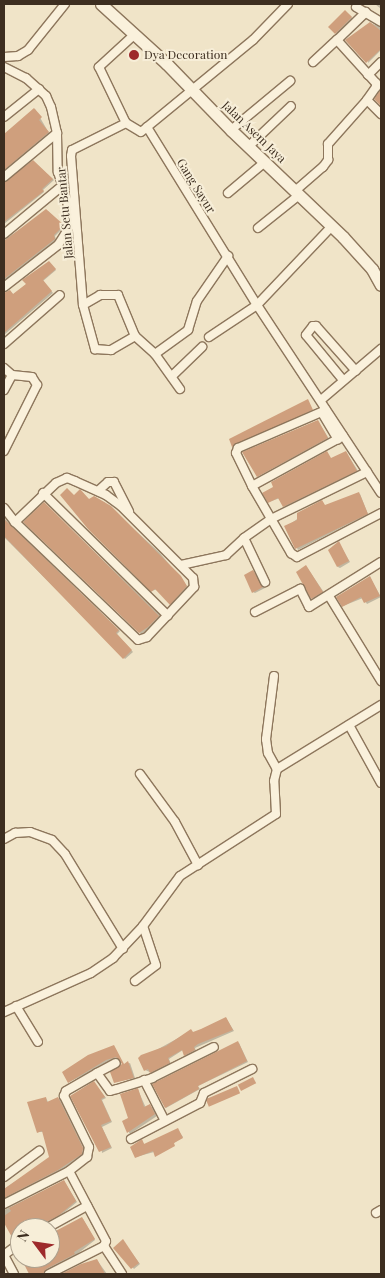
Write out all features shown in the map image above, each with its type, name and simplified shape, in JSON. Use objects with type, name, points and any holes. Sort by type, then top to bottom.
[{"type":"main road","name":"Jalan Asem Jaya","points":[[101,4],[135,34],[191,88],[230,130],[332,226],[365,261],[381,285]]},
{"type":"street","points":[[4,57],[18,56],[28,50],[66,4]]},
{"type":"street","points":[[135,34],[99,67],[126,123],[144,130],[191,88],[254,40],[288,4]]},
{"type":"street","points":[[356,6],[381,22]]},
{"type":"street","points":[[313,62],[366,12]]},
{"type":"street","points":[[258,228],[323,167],[328,160],[328,144],[367,100],[377,85],[337,40]]},
{"type":"street","points":[[368,75],[381,62]]},
{"type":"street","points":[[4,66],[15,70],[39,89],[51,107],[57,133],[58,172],[70,217],[68,234],[58,245],[4,286]]},
{"type":"street","points":[[230,130],[290,81]]},
{"type":"street","points":[[4,117],[39,89]]},
{"type":"street","points":[[367,100],[381,114]]},
{"type":"street","points":[[248,147],[291,106]]},
{"type":"street","name":"Jalan Setu Bantar","points":[[83,305],[72,150],[126,123]]},
{"type":"street","name":"Gang Sayur","points":[[144,130],[321,400],[324,411],[340,438],[381,493]]},
{"type":"street","points":[[4,177],[57,133]]},
{"type":"street","points":[[228,193],[265,162]]},
{"type":"street","points":[[4,234],[63,185]]},
{"type":"street","points":[[209,337],[257,305],[332,226]]},
{"type":"street","points":[[155,354],[188,330],[197,302],[228,256]]},
{"type":"street","points":[[4,344],[60,295]]},
{"type":"street","points":[[135,336],[111,350],[96,349],[83,305],[100,295],[118,295],[135,336],[155,354],[180,389]]},
{"type":"street","points":[[343,380],[306,334],[312,326],[316,326],[356,371]]},
{"type":"street","points":[[172,376],[202,347]]},
{"type":"street","points":[[321,400],[381,349]]},
{"type":"street","points":[[4,368],[12,375],[32,377],[37,385],[4,451]]},
{"type":"street","points":[[4,390],[12,375]]},
{"type":"street","points":[[324,411],[238,448],[236,453],[252,486],[291,553],[301,557],[381,513]]},
{"type":"street","points":[[252,486],[340,438]]},
{"type":"street","points":[[181,565],[226,555],[244,538],[272,519],[367,472]]},
{"type":"street","points":[[4,508],[15,522],[134,638],[144,640],[168,616],[195,583],[181,565],[130,516],[98,491],[67,478],[44,493],[15,522]]},
{"type":"street","points":[[98,491],[108,482],[114,482],[130,516]]},
{"type":"street","points":[[44,493],[168,616]]},
{"type":"street","points":[[244,538],[265,582]]},
{"type":"street","points":[[255,612],[300,589],[309,607],[330,596],[381,562]]},
{"type":"street","points":[[330,596],[381,682]]},
{"type":"street","points":[[4,1012],[91,973],[123,949],[143,926],[180,876],[276,814],[274,781],[277,769],[266,747],[274,676]]},
{"type":"street","points":[[277,769],[381,706]]},
{"type":"street","points":[[349,725],[381,783]]},
{"type":"street","points":[[140,774],[175,822],[198,865]]},
{"type":"street","points":[[4,839],[15,833],[30,832],[52,840],[65,854],[123,949]]},
{"type":"street","points":[[135,981],[156,966],[143,926]]},
{"type":"street","points":[[16,1006],[38,1042]]},
{"type":"street","points":[[97,1073],[110,1091],[144,1080],[214,1047]]},
{"type":"street","points":[[4,1204],[69,1171],[87,1157],[89,1147],[64,1093],[116,1063]]},
{"type":"street","points":[[131,1139],[200,1103],[204,1092],[252,1069]]},
{"type":"street","points":[[144,1080],[165,1121]]},
{"type":"street","points":[[4,1177],[39,1151]]},
{"type":"street","points":[[69,1171],[106,1238],[104,1246],[122,1274]]},
{"type":"street","points":[[60,1221],[87,1206]]},
{"type":"street","points":[[4,1241],[8,1249],[4,1255],[14,1274]]},
{"type":"street","points":[[49,1274],[104,1246]]},
{"type":"building","points":[[345,10],[352,17],[335,34],[328,27]]},
{"type":"building","points":[[370,22],[381,31],[381,49],[366,63],[345,40]]},
{"type":"building","points":[[381,89],[381,106],[374,99]]},
{"type":"building","points":[[34,108],[42,117],[39,120],[49,132],[4,170],[4,134]]},
{"type":"building","points":[[33,160],[53,179],[42,189],[44,191],[4,222],[4,182]]},
{"type":"building","points":[[46,209],[64,225],[54,235],[55,239],[4,279],[4,241]]},
{"type":"building","points":[[49,261],[56,269],[43,280],[52,291],[4,333],[4,293],[10,290],[13,294],[26,284],[22,280]]},
{"type":"building","points":[[308,399],[313,410],[232,447],[229,439]]},
{"type":"building","points":[[318,420],[328,438],[257,477],[242,452]]},
{"type":"building","points":[[327,451],[331,458],[346,451],[357,471],[283,507],[278,498],[268,503],[262,493],[273,487],[271,482]]},
{"type":"building","points":[[67,488],[74,495],[80,489],[89,499],[94,496],[111,506],[181,576],[187,586],[170,605],[155,589],[151,592],[88,529],[60,495]]},
{"type":"building","points":[[359,492],[368,514],[295,549],[284,526],[297,520],[297,513],[322,500],[325,505]]},
{"type":"building","points":[[44,502],[159,616],[148,627],[139,633],[23,522]]},
{"type":"building","points":[[4,519],[119,630],[116,633],[132,650],[123,659],[4,536]]},
{"type":"building","points":[[339,541],[349,561],[337,567],[328,550]]},
{"type":"building","points":[[306,565],[323,592],[311,599],[296,572]]},
{"type":"building","points":[[253,570],[263,587],[252,593],[244,575]]},
{"type":"building","points":[[370,576],[380,596],[364,603],[361,597],[342,607],[336,597]]},
{"type":"building","points":[[226,1017],[233,1030],[198,1044],[194,1047],[195,1050],[184,1056],[182,1050],[168,1058],[170,1063],[150,1073],[148,1069],[144,1071],[138,1058],[141,1055],[166,1046],[191,1029],[193,1032]]},
{"type":"building","points":[[238,1041],[247,1061],[198,1086],[199,1089],[165,1108],[152,1084]]},
{"type":"building","points":[[114,1045],[124,1064],[128,1061],[134,1078],[114,1083],[110,1072],[122,1064],[116,1057],[106,1060],[68,1083],[62,1072],[88,1055]]},
{"type":"building","points":[[253,1077],[256,1083],[241,1091],[238,1085]]},
{"type":"building","points":[[94,1081],[105,1097],[101,1099],[111,1121],[101,1125],[111,1147],[99,1152],[70,1096]]},
{"type":"building","points":[[237,1086],[240,1093],[209,1107],[206,1099]]},
{"type":"building","points":[[138,1088],[144,1107],[150,1104],[155,1114],[127,1133],[122,1121],[128,1118],[120,1094]]},
{"type":"building","points":[[46,1097],[47,1102],[58,1097],[83,1148],[82,1154],[58,1170],[4,1198],[4,1189],[49,1157],[42,1131],[37,1133],[27,1102]]},
{"type":"building","points":[[178,1128],[183,1138],[174,1143],[175,1146],[155,1157],[153,1151],[135,1158],[130,1147],[142,1139],[144,1144]]},
{"type":"building","points":[[64,1180],[76,1201],[54,1218],[10,1218],[10,1234],[4,1223],[4,1216],[11,1211],[9,1208]]},
{"type":"building","points":[[82,1217],[95,1239],[74,1252],[75,1254],[60,1262],[60,1229]]},
{"type":"building","points":[[123,1239],[139,1263],[131,1269],[113,1248]]},
{"type":"building","points":[[97,1259],[105,1274],[61,1274],[81,1264]]},
{"type":"building","points":[[26,1268],[48,1268],[43,1274],[29,1274]]},
{"type":"place","name":"Dya Decoration","points":[[134,55]]}]
